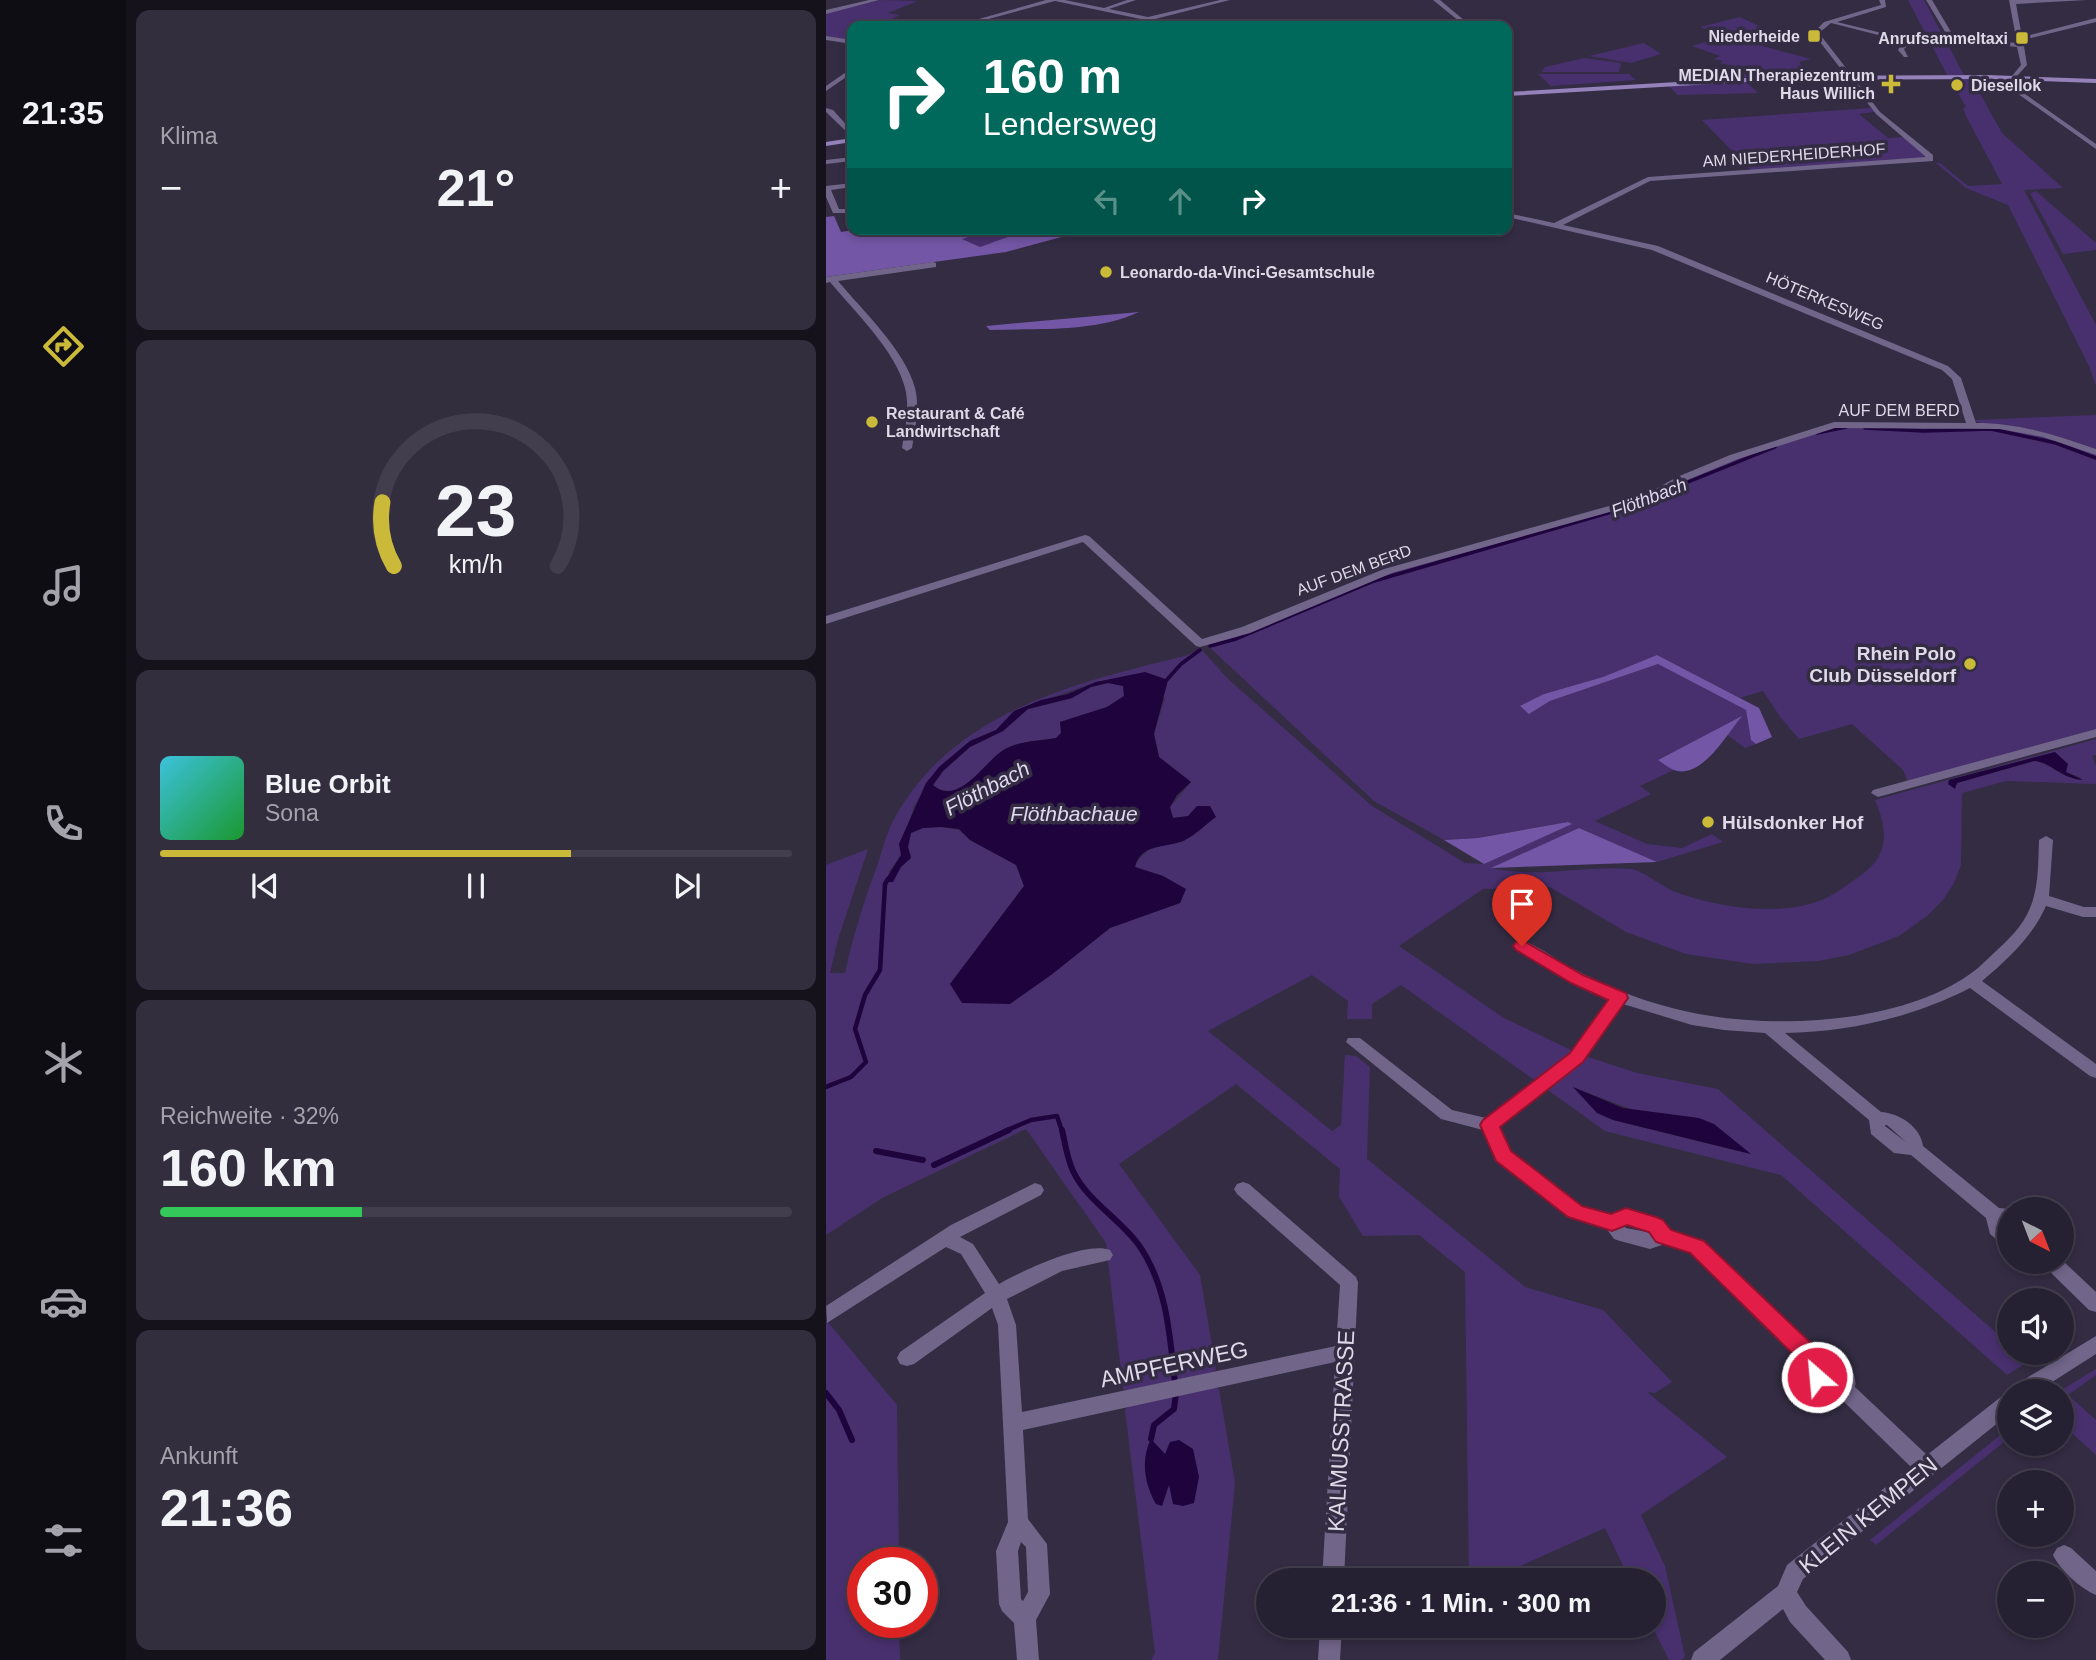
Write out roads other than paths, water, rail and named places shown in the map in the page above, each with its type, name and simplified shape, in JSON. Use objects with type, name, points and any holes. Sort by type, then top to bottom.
[{"type":"street","points":[[826,12],[876,0]]},
{"type":"street","points":[[978,21],[1055,0],[1162,21]]},
{"type":"street","points":[[1106,9],[1132,0]]},
{"type":"street","points":[[1150,18],[1227,0]]},
{"type":"street","points":[[1436,0],[1462,21]]},
{"type":"street","points":[[1850,77],[1816,33],[1831,21],[1884,6],[1882,0]]},
{"type":"street","points":[[1929,0],[1952,40],[2020,42],[2096,20]]},
{"type":"street","points":[[2084,0],[2013,1],[2024,65],[2006,79],[2013,89],[2096,147]]},
{"type":"street","points":[[1831,21],[1896,38],[1904,46],[1900,49],[1906,56]]},
{"type":"street","points":[[827,38],[847,41]]},
{"type":"street","points":[[826,89],[847,74]]},
{"type":"street","points":[[1512,94],[1706,81],[1850,77],[2012,76],[2096,81]]},
{"type":"street","name":"AM NIEDERHEIDERHOF","points":[[1555,226],[1650,179],[1930,159],[1878,113],[1850,77]]},
{"type":"street","points":[[826,110],[831,111],[847,132]]},
{"type":"street","points":[[826,144],[847,139]]},
{"type":"street","points":[[826,162],[847,160]]},
{"type":"street","points":[[847,186],[827,188],[830,204],[836,211],[847,211]]},
{"type":"street","name":"HÖTERKESWEG","points":[[1512,216],[1655,248],[1945,368],[1956,378],[1972,425]]},
{"type":"street","points":[[829,280],[933,265]]},
{"type":"street","points":[[829,280],[887,346],[910,387],[907,448]]},
{"type":"street","name":"AUF DEM BERD","points":[[826,620],[1086,538],[1200,643],[1246,630],[1388,571],[1645,499],[1681,479],[1734,457],[1819,429],[1848,424],[1972,425]]},
{"type":"street","points":[[1972,425],[2020,429],[2096,452]]},
{"type":"street","points":[[1878,793],[2096,733]]},
{"type":"street","points":[[1522,946],[1577,979],[1619,998],[1693,1019],[1766,1026],[1837,1025],[1917,1006],[1971,981],[2020,939],[2041,899],[2046,840]]},
{"type":"street","points":[[2041,899],[2083,912],[2096,912]]},
{"type":"street","points":[[1971,981],[2096,1072]]},
{"type":"street","points":[[1489,1125],[1577,1057],[1619,998]]},
{"type":"street","points":[[1766,1026],[1877,1118],[1877,1129],[1900,1148],[1915,1149],[1997,1212]]},
{"type":"street","points":[[1354,1042],[1445,1114],[1489,1125]]},
{"type":"street","points":[[1489,1125],[1501,1152],[1510,1163],[1573,1210],[1612,1223],[1626,1217],[1656,1225],[1664,1236],[1697,1247],[1806,1351],[1804,1364],[1830,1389],[1845,1390],[1926,1468]]},
{"type":"street","name":"KALMUSSTRASSE","points":[[1242,1189],[1349,1282],[1334,1568]]},
{"type":"street","points":[[827,1315],[945,1238],[1035,1190]]},
{"type":"street","points":[[945,1238],[967,1249],[997,1297],[1008,1330],[1018,1522],[1007,1551],[1010,1604],[1025,1618]]},
{"type":"street","points":[[906,1358],[997,1297],[1053,1267],[1104,1255]]},
{"type":"street","points":[[2063,1274],[2096,1304]]},
{"type":"street","points":[[2041,1379],[2096,1344]]},
{"type":"street","name":"AMPFERWEG","points":[[1013,1423],[1345,1352]]},
{"type":"street","name":"KLEIN KEMPEN","points":[[1702,1660],[1786,1593],[1795,1572],[1997,1412]]},
{"type":"street","points":[[1018,1522],[1036,1544],[1039,1594],[1025,1618],[1028,1660]]},
{"type":"street","points":[[2064,1555],[2096,1585]]},
{"type":"street","points":[[1786,1593],[1798,1614],[1840,1660]]},
{"type":"street","points":[[1329,1660],[1330,1638]]},
{"type":"water","name":"Flöthbachaue","points":[[1145,672],[1168,680],[1154,734],[1159,757],[1191,782],[1177,795],[1170,807],[1173,818],[1188,816],[1197,806],[1210,806],[1216,817],[1185,840],[1148,850],[1138,859],[1135,867],[1163,876],[1186,889],[1180,903],[1110,928],[1010,1004],[962,1003],[950,984],[1024,886],[1016,865],[970,840],[959,829],[923,828],[911,833],[908,847],[911,858],[901,867],[893,882],[884,882],[901,855],[899,844],[926,783],[939,767],[970,741],[996,730],[1014,711],[1096,682]],"holes":[[[1108,683],[1123,686],[1124,696],[1107,707],[1060,722],[1061,733],[1056,738],[1021,743],[1002,751],[970,781],[952,791],[933,785],[943,771],[970,747],[1003,731],[1028,709],[1072,698],[1091,687]]]},
{"type":"water","points":[[2055,752],[2068,764],[2066,772],[2083,780],[2069,777],[2046,764],[2034,761],[1957,783],[1955,789],[1948,784],[1949,780]]},
{"type":"water","points":[[1573,1087],[1623,1108],[1699,1118],[1714,1124],[1751,1154],[1613,1120],[1597,1113]]},
{"type":"water","points":[[1151,1439],[1165,1454],[1170,1442],[1179,1440],[1193,1449],[1199,1477],[1194,1503],[1183,1506],[1173,1504],[1169,1485],[1162,1506],[1156,1504],[1145,1472]]},
{"type":"waterway","name":"Flöthbach","points":[[1817,433],[1846,427]]},
{"type":"waterway","name":"Flöthbach","points":[[1865,428],[1924,431],[1991,429],[2056,443],[2096,458]]},
{"type":"waterway","name":"Flöthbach","points":[[1210,646],[1236,639],[1374,581],[1646,502],[1678,486],[1775,447]]},
{"type":"waterway","name":"Flöthbach","points":[[1164,683],[1181,664],[1200,650]]},
{"type":"waterway","name":"Flöthbach","points":[[826,1087],[851,1077],[866,1062],[855,1029],[865,995],[880,970],[885,884],[888,879]]},
{"type":"waterway","points":[[1005,1131],[1031,1120],[1057,1116],[1062,1131]]},
{"type":"waterway","points":[[934,1165],[1009,1130]]},
{"type":"waterway","points":[[1062,1130],[1069,1161],[1079,1182],[1138,1244],[1148,1260],[1166,1311],[1175,1384]]},
{"type":"waterway","points":[[876,1151],[923,1160]]},
{"type":"waterway","points":[[826,1393],[839,1410],[852,1440]]},
{"type":"waterway","points":[[1151,1439],[1154,1425],[1174,1409],[1176,1393]]},
{"type":"place","name":"Niederheide","points":[[1814,36]]},
{"type":"place","name":"Anrufsammeltaxi","points":[[2022,38]]},
{"type":"place","name":"MEDIAN Therapiezentrum Haus Willich","points":[[1891,84]]},
{"type":"place","name":"Diesellok","points":[[1957,85]]},
{"type":"place","name":"Leonardo-da-Vinci-Gesamtschule","points":[[1106,272]]},
{"type":"place","name":"Restaurant & Café Landwirtschaft","points":[[872,422]]},
{"type":"place","name":"Rhein Polo Club Düsseldorf","points":[[1970,664]]},
{"type":"place","name":"Hülsdonker Hof","points":[[1708,822]]}]
